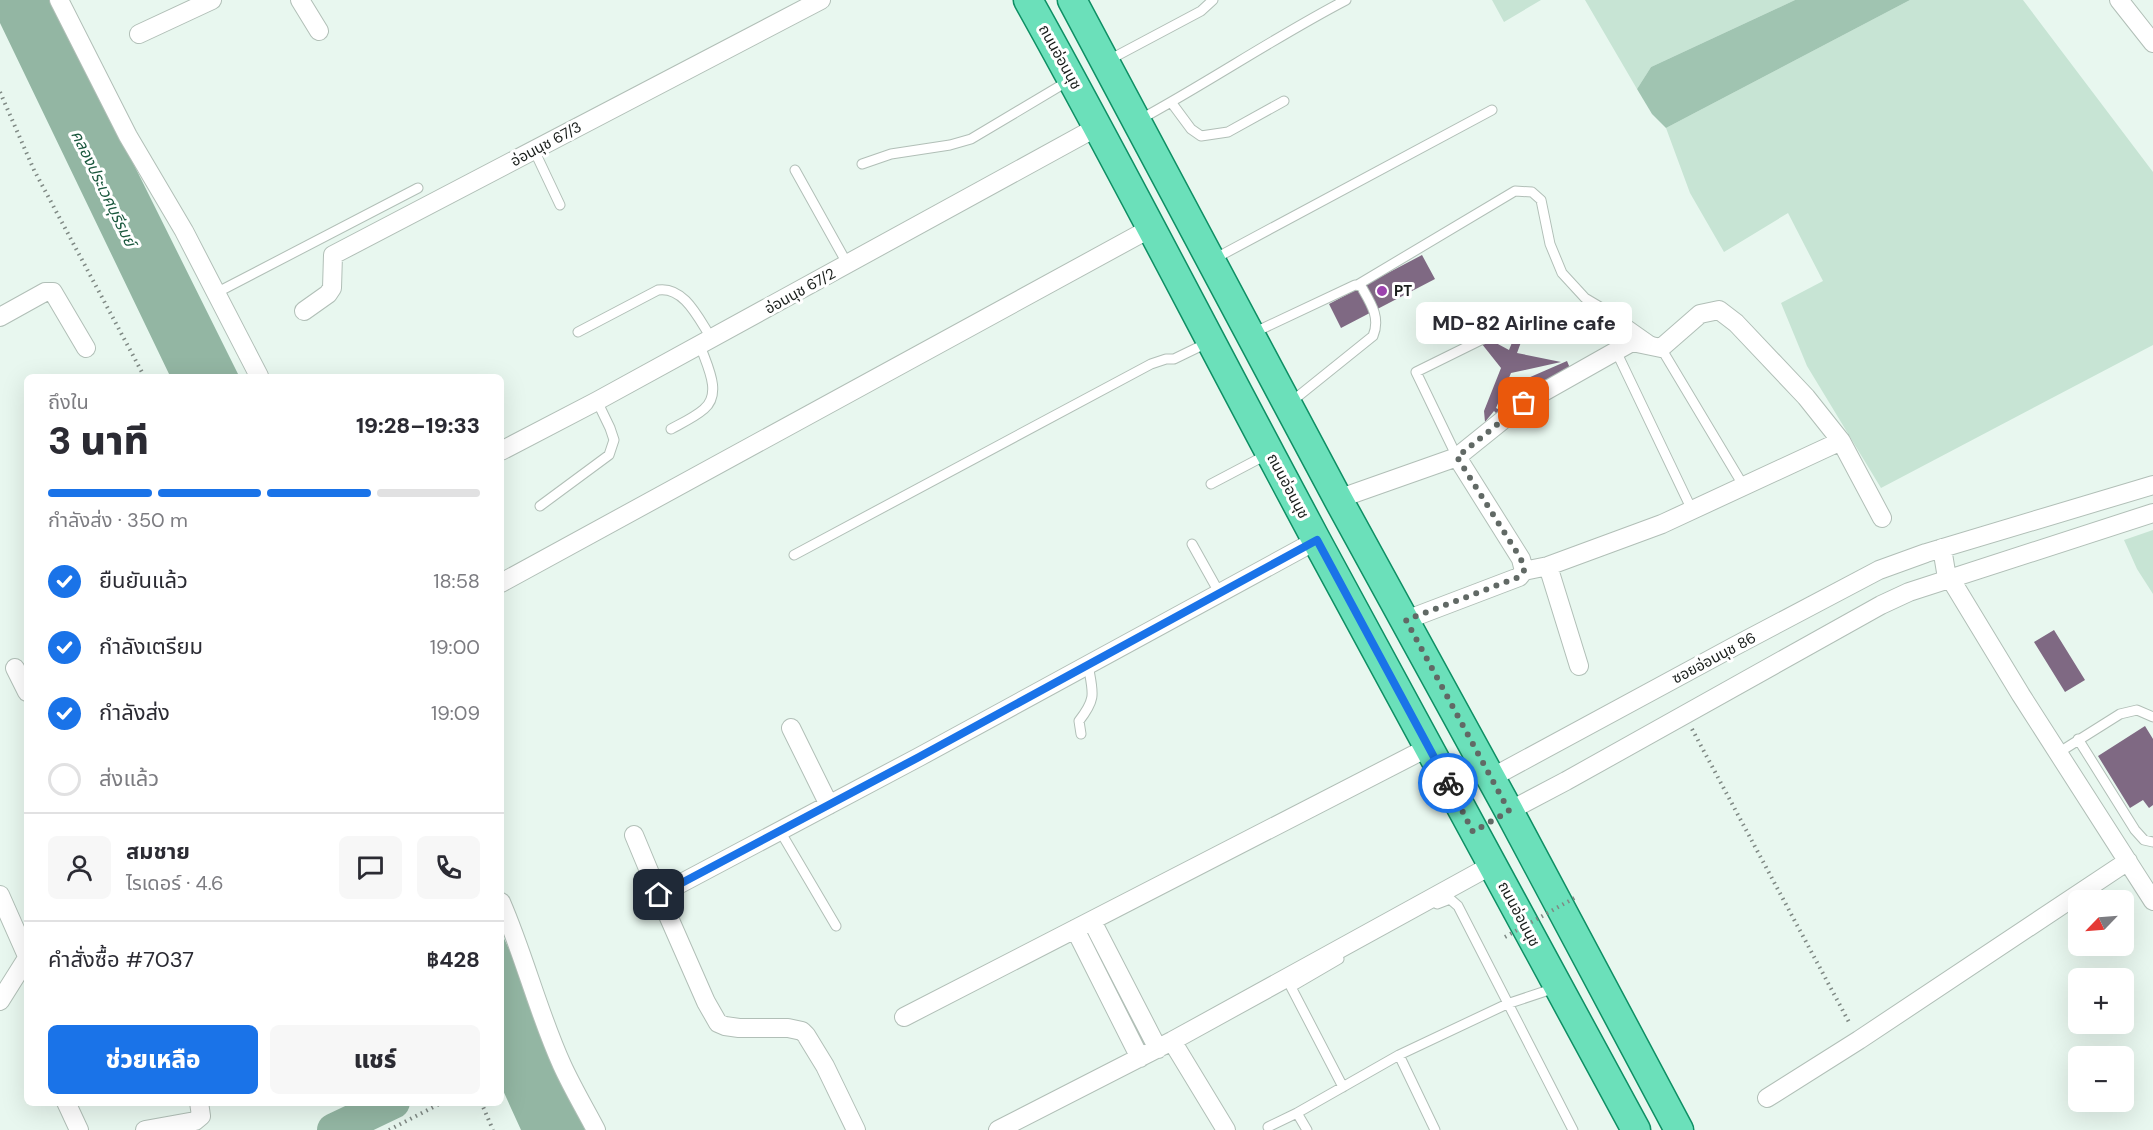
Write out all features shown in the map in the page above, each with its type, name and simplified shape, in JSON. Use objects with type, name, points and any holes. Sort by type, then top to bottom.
[{"type":"main road","name":"ถนนอ่อนนุช","points":[[1028,0],[1212,340],[1473,832],[1636,1130]]},
{"type":"main road","points":[[1072,0],[1338,499],[1406,620],[1679,1130]]},
{"type":"main road","points":[[1457,800],[1491,778]]},
{"type":"main road","points":[[1473,832],[1509,811]]},
{"type":"street","points":[[59,0],[128,136],[184,231],[258,374]]},
{"type":"street","points":[[139,34],[212,0]]},
{"type":"street","points":[[300,0],[319,31]]},
{"type":"street","name":"อ่อนนุช 67/3","points":[[304,311],[328,294],[332,288],[333,255],[821,0]]},
{"type":"street","points":[[2119,0],[2153,43]]},
{"type":"street","name":"อ่อนนุช 67/2","points":[[504,449],[848,265],[1097,127]]},
{"type":"street","points":[[504,581],[1151,228]]},
{"type":"street","points":[[0,316],[45,292],[53,292],[86,348]]},
{"type":"street","points":[[1338,499],[1457,457],[1524,403],[1632,342],[1661,348],[1701,314],[1719,310],[1736,323],[1798,388],[1841,441],[1882,518]]},
{"type":"street","points":[[1406,620],[1519,577],[1524,571],[1548,566],[1662,524],[1841,441]]},
{"type":"street","points":[[1457,457],[1521,559],[1524,571]]},
{"type":"street","name":"ซอยอ่อนนุช 86","points":[[1491,778],[1879,570],[1942,548],[2153,486]]},
{"type":"street","points":[[1509,811],[1881,605],[1909,592],[2153,513]]},
{"type":"street","points":[[659,895],[1317,540]]},
{"type":"street","points":[[1942,548],[1946,572],[2153,901]]},
{"type":"street","points":[[1548,566],[1579,666]]},
{"type":"street","points":[[15,668],[24,686]]},
{"type":"street","points":[[791,728],[829,805]]},
{"type":"street","points":[[904,1017],[1429,747]]},
{"type":"street","points":[[634,835],[693,975],[718,1023],[739,1028],[788,1028],[802,1031],[825,1066],[856,1130]]},
{"type":"street","points":[[1767,1098],[1859,1040],[2128,861]]},
{"type":"street","points":[[998,1130],[1165,1045],[1492,865]]},
{"type":"street","points":[[0,895],[24,950]]},
{"type":"street","points":[[504,909],[562,1065],[596,1130]]},
{"type":"street","points":[[1092,921],[1165,1045],[1226,1130]]},
{"type":"street","points":[[1076,929],[1140,1058]]},
{"type":"street","points":[[0,1001],[24,962]]},
{"type":"street","points":[[68,1106],[79,1130]]},
{"type":"street","points":[[145,1130],[195,1121],[201,1116],[200,1106]]},
{"type":"lane","points":[[1105,62],[1201,11],[1213,0]]},
{"type":"lane","points":[[1137,121],[1224,68],[1346,0]]},
{"type":"lane","points":[[862,164],[891,154],[950,145],[970,139],[1072,79]]},
{"type":"lane","points":[[1171,102],[1191,129],[1201,136],[1228,132],[1284,101]]},
{"type":"lane","points":[[1212,260],[1492,110]]},
{"type":"lane","points":[[534,150],[560,205]]},
{"type":"lane","points":[[795,170],[848,265]]},
{"type":"lane","points":[[216,293],[418,189]]},
{"type":"lane","points":[[1251,334],[1359,284],[1515,191],[1532,192],[1541,200],[1550,244],[1562,273],[1584,298],[1661,348],[1743,485]]},
{"type":"lane","points":[[1288,404],[1373,336],[1377,327],[1375,312],[1359,284]]},
{"type":"lane","points":[[578,332],[658,290],[667,288],[685,299],[706,342],[713,398],[705,408],[671,429]]},
{"type":"lane","points":[[1457,457],[1416,372],[1495,333]]},
{"type":"lane","points":[[794,555],[1151,364],[1174,359],[1212,340]]},
{"type":"lane","points":[[1616,351],[1692,510]]},
{"type":"lane","points":[[540,506],[609,455],[614,440],[597,401]]},
{"type":"lane","points":[[1211,484],[1270,453]]},
{"type":"lane","points":[[1192,544],[1220,594]]},
{"type":"lane","points":[[1081,734],[1079,721],[1092,703],[1088,665]]},
{"type":"lane","points":[[2058,753],[2120,714],[2137,710],[2153,717]]},
{"type":"lane","points":[[2078,739],[2135,830],[2144,840],[2153,842]]},
{"type":"lane","points":[[780,831],[836,926]]},
{"type":"lane","points":[[1343,1087],[1291,987],[1442,901],[1450,899],[1458,906],[1573,1130]]},
{"type":"lane","points":[[1268,1127],[1400,1055],[1507,1004],[1558,987]]},
{"type":"lane","points":[[1400,1055],[1435,1130]]},
{"type":"lane","points":[[1297,1113],[1307,1130]]},
{"type":"path","points":[[0,93],[34,170],[143,374]]},
{"type":"path","points":[[1691,728],[1859,1040]]},
{"type":"path","points":[[1505,937],[1576,897]]},
{"type":"path","points":[[389,1130],[432,1106]]},
{"type":"path","points":[[483,1106],[493,1130]]},
{"type":"shaded area","points":[[1492,0],[1541,0],[1504,22]]},
{"type":"shaded area","points":[[1585,0],[1795,0],[1651,67],[1637,89]]},
{"type":"shaded area","points":[[1795,0],[1910,0],[1666,128],[1652,114],[1637,89],[1651,67]]},
{"type":"shaded area","points":[[1910,0],[2023,0],[2153,172],[2153,345],[1881,488],[1807,366],[1781,303],[1823,281],[1788,213],[1724,252],[1690,193],[1666,128]]},
{"type":"shaded area","points":[[2153,530],[2153,594],[2137,569],[2124,540]]},
{"type":"water","name":"คลองประเวศบุรีรมย์","points":[[0,0],[52,0],[238,374],[169,374],[0,23]]},
{"type":"water","points":[[504,938],[536,1007],[549,1048],[585,1130],[521,1130],[504,1093]]},
{"type":"building","name":"PT","points":[[1422,255],[1435,279],[1341,328],[1329,304]]},
{"type":"building","points":[[1527,319],[1517,353],[1561,362],[1511,373],[1496,408],[1508,404],[1517,387],[1514,384],[1567,361],[1574,378],[1533,404],[1520,390],[1512,407],[1497,414],[1494,411],[1485,422],[1484,411],[1501,368],[1470,329],[1509,350],[1517,330]]},
{"type":"building","points":[[2054,630],[2085,680],[2065,692],[2034,642]]},
{"type":"building","points":[[2145,726],[2153,739],[2153,805],[2149,808],[2143,800],[2130,808],[2098,756]]},
{"type":"waterway","points":[[334,1130],[385,1106]]},
{"type":"way so far","points":[[1448,783],[1473,832],[1509,811],[1406,620],[1519,577],[1524,571],[1521,559],[1457,457],[1524,403]]},
{"type":"place","name":"PT","points":[[1382,291]]},
{"type":"place","name":"MD-82 Airline cafe","points":[[1524,403]]},
{"type":"route","points":[[659,895],[919,757],[1317,540],[1448,783]]}]
